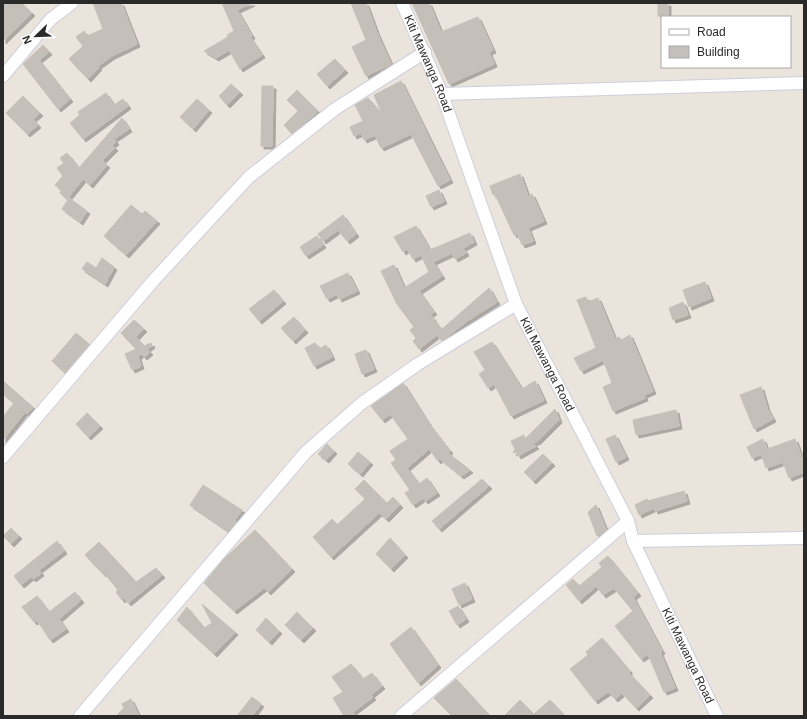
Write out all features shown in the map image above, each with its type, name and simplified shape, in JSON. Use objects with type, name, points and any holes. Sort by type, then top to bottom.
[{"type":"street","points":[[3,76],[51,19],[72,3]]},
{"type":"street","name":"Kiti Mawanga Road","points":[[402,3],[442,94],[516,304],[628,521],[633,541],[717,716]]},
{"type":"street","points":[[3,457],[153,281],[248,177],[335,109],[424,52]]},
{"type":"street","points":[[442,94],[804,83]]},
{"type":"street","points":[[80,716],[306,452],[362,403],[418,364],[516,304]]},
{"type":"street","points":[[401,716],[628,521]]},
{"type":"street","points":[[633,541],[804,538]]},
{"type":"building","points":[[3,3],[22,3],[32,13],[3,41]]},
{"type":"building","points":[[93,3],[121,3],[137,44],[112,56],[98,66],[99,67],[88,79],[69,59],[83,46],[76,37],[84,31],[87,36],[103,29]]},
{"type":"building","points":[[222,3],[252,3],[237,10],[252,36],[250,37],[262,55],[240,69],[229,50],[216,58],[204,51],[228,37],[227,35],[234,31]]},
{"type":"building","points":[[351,3],[366,3],[391,64],[366,76],[352,47],[366,40]]},
{"type":"building","points":[[412,3],[429,3],[441,32],[478,17],[493,50],[489,52],[494,64],[449,84]]},
{"type":"building","points":[[658,3],[668,3],[668,16],[658,16]]},
{"type":"building","points":[[43,45],[49,52],[39,60],[70,99],[58,109],[23,64]]},
{"type":"building","points":[[335,59],[345,70],[327,86],[317,74]]},
{"type":"building","points":[[401,81],[450,180],[438,186],[411,134],[381,148],[375,135],[364,140],[361,133],[354,136],[350,127],[363,121],[355,105],[368,98],[382,114],[374,95]]},
{"type":"building","points":[[231,84],[240,92],[227,105],[219,96]]},
{"type":"building","points":[[262,86],[273,86],[272,146],[261,146]]},
{"type":"building","points":[[297,90],[318,111],[292,134],[284,125],[298,111],[287,100]]},
{"type":"building","points":[[106,93],[114,105],[123,99],[128,106],[83,139],[70,123],[80,115],[78,112]]},
{"type":"building","points":[[23,96],[40,113],[33,119],[38,125],[27,134],[6,113]]},
{"type":"building","points":[[197,99],[209,110],[193,129],[180,117]]},
{"type":"building","points":[[122,118],[129,129],[114,139],[116,142],[112,145],[115,148],[102,161],[107,165],[90,185],[83,179],[67,199],[60,193],[62,190],[55,185],[63,176],[57,168],[64,163],[60,158],[67,153],[79,168]]},
{"type":"building","points":[[520,174],[528,196],[532,194],[544,221],[528,228],[533,241],[522,245],[517,233],[514,235],[495,194],[493,195],[490,186]]},
{"type":"building","points":[[439,190],[444,201],[431,207],[426,196]]},
{"type":"building","points":[[69,198],[87,211],[80,222],[62,209]]},
{"type":"building","points":[[131,205],[142,214],[145,211],[157,221],[126,255],[104,236]]},
{"type":"building","points":[[343,215],[356,234],[347,241],[338,230],[323,241],[318,234]]},
{"type":"building","points":[[416,226],[430,250],[470,233],[474,242],[463,248],[466,253],[455,259],[452,253],[433,262],[442,276],[419,291],[434,312],[430,314],[441,330],[489,288],[497,302],[467,321],[442,341],[437,335],[419,349],[413,341],[416,338],[410,330],[414,327],[397,304],[381,271],[394,265],[404,288],[429,272],[421,255],[413,259],[407,249],[403,252],[394,237]]},
{"type":"building","points":[[317,236],[323,245],[306,256],[300,247]]},
{"type":"building","points":[[102,258],[114,267],[105,284],[82,269],[87,262],[96,268]]},
{"type":"building","points":[[348,273],[357,291],[339,299],[337,294],[327,299],[320,286]]},
{"type":"building","points":[[705,282],[711,298],[689,307],[683,290]]},
{"type":"building","points":[[274,290],[283,301],[259,321],[249,309]]},
{"type":"building","points":[[586,297],[588,302],[598,298],[615,339],[619,337],[621,340],[630,335],[653,391],[644,395],[645,398],[613,411],[603,387],[612,383],[603,360],[581,371],[574,358],[596,348],[577,300]]},
{"type":"building","points":[[683,302],[688,315],[673,320],[669,308]]},
{"type":"building","points":[[294,317],[305,330],[293,341],[281,328]]},
{"type":"building","points":[[134,320],[144,329],[136,337],[144,346],[151,343],[152,345],[147,349],[150,352],[144,357],[141,354],[138,357],[141,366],[132,370],[125,354],[136,349],[121,333]]},
{"type":"building","points":[[76,333],[89,344],[65,373],[52,361]]},
{"type":"building","points":[[492,342],[522,389],[535,381],[544,400],[511,416],[494,384],[488,388],[479,374],[485,370],[474,352]]},
{"type":"building","points":[[315,343],[319,349],[326,345],[332,357],[314,366],[305,348]]},
{"type":"building","points":[[366,350],[374,369],[362,374],[355,354]]},
{"type":"building","points":[[3,381],[33,407],[27,414],[25,412],[3,440],[3,417],[14,403],[3,394]]},
{"type":"building","points":[[403,383],[429,424],[450,451],[448,453],[470,470],[461,476],[440,459],[438,461],[429,449],[407,468],[419,484],[427,478],[437,493],[425,501],[423,498],[413,505],[405,493],[410,490],[391,463],[396,460],[390,451],[408,439],[390,414],[382,420],[371,406]]},
{"type":"building","points":[[761,387],[767,408],[773,419],[754,429],[740,395]]},
{"type":"building","points":[[555,409],[559,420],[538,441],[533,443],[536,446],[518,456],[516,452],[513,453],[515,449],[511,441],[524,435],[525,439]]},
{"type":"building","points":[[676,410],[679,426],[636,435],[633,420]]},
{"type":"building","points":[[87,413],[100,426],[88,437],[76,424]]},
{"type":"building","points":[[615,435],[626,457],[616,462],[606,439]]},
{"type":"building","points":[[763,439],[767,449],[795,439],[804,464],[804,472],[789,478],[783,462],[766,468],[761,454],[752,458],[747,447]]},
{"type":"building","points":[[327,444],[334,451],[326,460],[318,454]]},
{"type":"building","points":[[358,452],[370,462],[360,474],[348,464]]},
{"type":"building","points":[[543,454],[552,463],[533,481],[524,472]]},
{"type":"building","points":[[482,479],[489,486],[439,529],[432,521]]},
{"type":"building","points":[[364,480],[387,503],[393,497],[400,505],[386,519],[379,513],[331,557],[313,537],[332,519],[337,525],[365,499],[355,489]]},
{"type":"building","points":[[203,485],[242,510],[235,520],[237,522],[228,531],[190,505]]},
{"type":"building","points":[[684,491],[687,501],[655,511],[654,508],[639,515],[635,505],[647,499],[648,501]]},
{"type":"building","points":[[596,505],[606,530],[597,536],[588,512]]},
{"type":"building","points":[[11,528],[19,536],[11,544],[3,536]]},
{"type":"building","points":[[255,530],[292,569],[268,592],[264,588],[234,611],[204,583],[224,559]]},
{"type":"building","points":[[390,538],[405,555],[391,569],[376,554]]},
{"type":"building","points":[[57,541],[64,551],[39,570],[41,573],[33,579],[31,577],[21,585],[14,576]]},
{"type":"building","points":[[99,542],[136,582],[156,568],[162,575],[128,603],[124,598],[122,600],[116,592],[118,590],[104,573],[103,574],[85,555]]},
{"type":"building","points":[[608,556],[638,593],[633,597],[662,651],[660,652],[675,688],[664,692],[648,654],[641,659],[615,626],[633,611],[614,588],[603,595],[596,586],[579,601],[566,585],[573,579],[579,586],[602,567],[599,563]]},
{"type":"building","points":[[465,583],[472,599],[459,605],[452,589]]},
{"type":"building","points":[[75,592],[81,600],[59,619],[66,629],[50,640],[37,620],[34,622],[22,607],[37,596],[49,612]]},
{"type":"building","points":[[202,604],[235,632],[214,654],[177,620],[187,607],[204,628],[212,623]]},
{"type":"building","points":[[458,606],[466,619],[457,625],[449,611]]},
{"type":"building","points":[[297,612],[313,628],[301,640],[285,625]]},
{"type":"building","points":[[266,618],[279,631],[269,642],[256,630]]},
{"type":"building","points":[[411,627],[438,665],[418,683],[390,644]]},
{"type":"building","points":[[602,638],[629,670],[629,673],[650,695],[636,708],[622,693],[615,699],[608,692],[595,701],[570,669],[588,655],[586,652]]},
{"type":"building","points":[[351,664],[363,679],[372,673],[382,686],[371,695],[373,697],[353,712],[355,716],[344,716],[333,698],[343,692],[332,677]]},
{"type":"building","points":[[456,679],[490,716],[452,716],[434,698]]},
{"type":"building","points":[[252,697],[261,704],[252,716],[237,716]]},
{"type":"building","points":[[131,699],[139,716],[116,716],[124,708],[122,704]]},
{"type":"building","points":[[520,700],[534,714],[550,700],[565,716],[504,716]]}]
